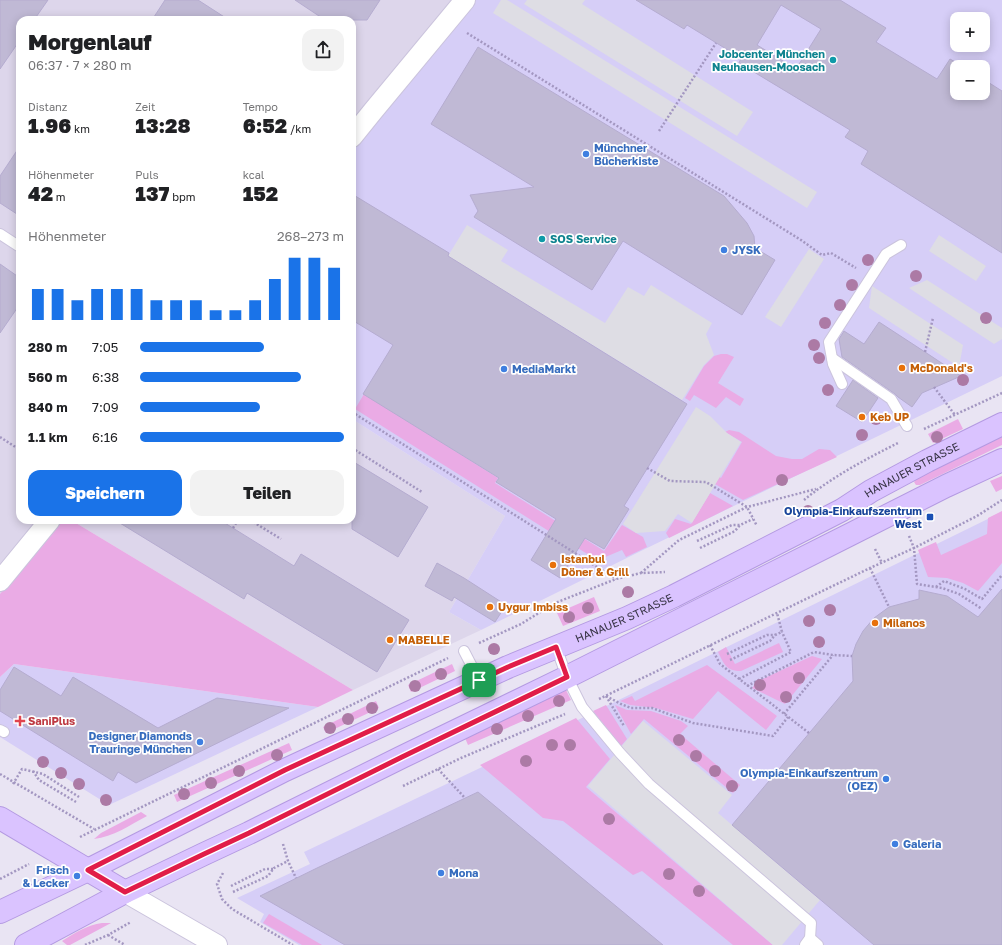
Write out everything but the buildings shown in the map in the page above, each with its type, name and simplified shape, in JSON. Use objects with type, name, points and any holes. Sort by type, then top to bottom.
[{"type":"main road","name":"HANAUER STRASSE","points":[[0,912],[88,870],[285,770],[508,667],[627,618],[674,596],[842,510],[872,490],[927,461],[1002,424]]},
{"type":"main road","points":[[26,945],[125,892],[567,677],[1002,460]]},
{"type":"main road","points":[[0,818],[125,892]]},
{"type":"street","points":[[356,132],[465,0]]},
{"type":"street","points":[[0,581],[47,524]]},
{"type":"street","points":[[125,892],[217,945]]},
{"type":"lane","points":[[0,234],[16,244]]},
{"type":"lane","points":[[842,384],[833,364],[829,342],[886,254],[901,245]]},
{"type":"lane","points":[[832,358],[891,399],[907,426]]},
{"type":"lane","points":[[556,647],[567,677],[582,707],[620,753],[649,784],[811,923],[807,942],[818,945]]},
{"type":"lane","points":[[464,651],[479,680]]},
{"type":"path","points":[[462,30],[822,254],[831,253],[871,277]]},
{"type":"path","points":[[659,131],[716,43]]},
{"type":"path","points":[[925,352],[933,318]]},
{"type":"path","points":[[934,387],[955,415]]},
{"type":"path","points":[[356,415],[616,579]]},
{"type":"path","points":[[0,437],[16,447]]},
{"type":"path","points":[[356,451],[422,492]]},
{"type":"path","points":[[648,468],[670,481],[706,482],[747,506],[759,530]]},
{"type":"path","points":[[0,880],[94,829],[521,624],[555,603],[616,579],[641,573],[679,540],[747,506],[818,489]]},
{"type":"path","points":[[400,787],[461,758],[606,696],[914,548],[978,516],[1002,500]]},
{"type":"path","points":[[697,542],[732,525],[740,525],[753,519]]},
{"type":"path","points":[[233,528],[236,524]]},
{"type":"path","points":[[257,524],[281,539]]},
{"type":"path","points":[[700,548],[735,531],[740,525]]},
{"type":"path","points":[[909,536],[914,548],[917,584],[942,588],[959,594],[982,609]]},
{"type":"path","points":[[870,568],[890,607]]},
{"type":"path","points":[[936,587],[944,581],[965,589],[982,600],[1002,575]]},
{"type":"path","points":[[739,679],[791,652],[782,632],[777,614]]},
{"type":"path","points":[[726,654],[767,635],[775,635],[782,632]]},
{"type":"path","points":[[730,660],[770,641],[775,635]]},
{"type":"path","points":[[710,645],[720,664],[809,733]]},
{"type":"path","points":[[747,686],[814,652],[852,656]]},
{"type":"path","points":[[784,714],[833,655]]},
{"type":"path","points":[[606,696],[631,708],[652,708],[693,723],[773,736],[788,717]]},
{"type":"path","points":[[14,783],[22,769],[33,771],[43,774],[79,797]]},
{"type":"path","points":[[438,769],[465,798]]},
{"type":"path","points":[[33,771],[39,780],[76,802]]},
{"type":"path","points":[[0,774],[94,829]]},
{"type":"path","points":[[286,842],[283,844],[288,861],[296,878]]},
{"type":"path","points":[[230,886],[265,869],[274,868],[288,861]]},
{"type":"path","points":[[233,892],[268,876],[274,868]]},
{"type":"path","points":[[218,874],[225,870],[217,884],[222,900],[232,909],[293,945]]},
{"type":"path","points":[[85,945],[108,935],[154,909]]},
{"type":"path","points":[[108,935],[125,945]]},
{"type":"shaded area","points":[[0,0],[465,0],[356,140],[356,16],[16,16],[16,524],[58,524],[0,594]]},
{"type":"shaded area","points":[[465,0],[1002,0],[1002,376],[481,630],[449,612],[505,516],[356,422],[356,140]]},
{"type":"shaded area","points":[[501,0],[507,0],[817,192],[807,208],[493,13]]},
{"type":"shaded area","points":[[527,0],[585,0],[582,4],[753,112],[737,136],[524,4]]},
{"type":"shaded area","points":[[467,225],[508,250],[501,261],[605,323],[628,287],[644,296],[651,285],[712,323],[706,334],[714,355],[704,365],[682,400],[448,256]]},
{"type":"shaded area","points":[[939,235],[986,266],[976,281],[929,251]]},
{"type":"shaded area","points":[[809,249],[824,259],[781,327],[765,317]]},
{"type":"shaded area","points":[[927,280],[1002,328],[1002,339],[994,344],[909,288]]},
{"type":"shaded area","points":[[872,286],[963,345],[959,367],[869,308]]},
{"type":"shaded area","points":[[727,354],[734,357],[718,383],[744,399],[740,406],[726,397],[716,408],[694,395],[690,401],[685,398],[704,366],[714,356]]},
{"type":"shaded area","points":[[364,394],[498,478],[495,483],[562,525],[555,535],[356,410]]},
{"type":"shaded area","points":[[696,407],[710,416],[727,433],[741,442],[692,523],[678,514],[665,531],[636,533],[623,524]]},
{"type":"shaded area","points":[[958,419],[963,429],[933,443],[928,434]]},
{"type":"shaded area","points":[[356,422],[505,516],[449,612],[481,630],[353,690],[78,524],[356,524]]},
{"type":"shaded area","points":[[729,430],[739,432],[776,456],[802,459],[819,449],[830,450],[837,457],[743,500],[699,475],[705,468],[721,478],[742,442],[725,432]]},
{"type":"shaded area","points":[[1002,437],[1002,445],[920,485],[916,485],[914,482],[918,477]]},
{"type":"shaded area","points":[[1002,476],[1002,489],[996,492],[990,481]]},
{"type":"shaded area","points":[[710,493],[733,506],[669,538],[666,533],[675,519],[691,524]]},
{"type":"shaded area","points":[[1002,511],[1002,563],[978,591],[963,583],[947,578],[928,577],[918,550],[936,542],[941,555],[987,534],[988,518]]},
{"type":"shaded area","points":[[1002,512],[1002,945],[299,945],[260,922],[264,914],[237,898],[310,864],[304,852],[480,768]]},
{"type":"shaded area","points":[[58,524],[78,524],[353,690],[318,707],[14,664],[0,677],[0,594]]},
{"type":"shaded area","points":[[622,525],[643,537],[647,547],[626,557],[622,550],[603,558],[607,566],[563,539],[569,529],[604,551]]},
{"type":"shaded area","points":[[594,597],[600,611],[563,626],[557,613]]},
{"type":"shaded area","points":[[779,643],[783,652],[741,671],[732,670],[726,666],[718,652],[726,647],[735,664]]},
{"type":"shaded area","points":[[812,656],[822,659],[785,704],[752,688],[758,681]]},
{"type":"shaded area","points":[[14,664],[318,707],[109,805],[0,737],[0,677]]},
{"type":"shaded area","points":[[452,664],[455,671],[411,692],[408,685]]},
{"type":"shaded area","points":[[707,665],[777,716],[766,730],[718,691],[693,719],[656,708],[630,705],[620,701],[632,696],[635,701]]},
{"type":"shaded area","points":[[566,690],[571,700],[468,745],[465,738]]},
{"type":"shaded area","points":[[376,701],[379,708],[326,733],[323,727]]},
{"type":"shaded area","points":[[606,705],[627,739],[621,746],[593,711]]},
{"type":"shaded area","points":[[615,705],[627,710],[651,711],[681,721],[688,726],[680,734],[740,785],[733,793],[644,719],[631,734]]},
{"type":"shaded area","points":[[576,718],[610,759],[586,787],[773,945],[733,945],[642,871],[633,875],[563,821],[543,818],[480,765]]},
{"type":"shaded area","points":[[643,721],[732,795],[718,813],[820,900],[782,945],[773,945],[588,786]]},
{"type":"shaded area","points":[[289,743],[292,750],[177,802],[174,795]]},
{"type":"shaded area","points":[[141,812],[147,816],[115,833],[94,839],[101,833]]},
{"type":"shaded area","points":[[269,914],[322,945],[302,945],[263,923]]},
{"type":"shaded area","points":[[102,923],[111,923],[70,945],[67,945],[62,941],[86,927]]},
{"type":"place","name":"Jobcenter München Neuhausen-Moosach","points":[[833,60]]},
{"type":"place","name":"Münchner Bücherkiste","points":[[586,154]]},
{"type":"place","name":"SOS Service","points":[[542,239]]},
{"type":"place","name":"JYSK","points":[[724,250]]},
{"type":"place","name":"McDonald's","points":[[902,368]]},
{"type":"place","name":"MediaMarkt","points":[[504,369]]},
{"type":"place","name":"Keb UP","points":[[862,417]]},
{"type":"place","name":"Olympia-Einkaufszentrum West","points":[[930,517]]},
{"type":"place","name":"Istanbul Döner & Grill","points":[[553,565]]},
{"type":"place","name":"Uygur Imbiss","points":[[490,607]]},
{"type":"place","name":"Milanos","points":[[875,623]]},
{"type":"place","name":"MABELLE","points":[[390,640]]},
{"type":"place","name":"SaniPlus","points":[[20,721]]},
{"type":"place","name":"Designer Diamonds Trauringe München","points":[[200,742]]},
{"type":"place","name":"Olympia-Einkaufszentrum (OEZ)","points":[[886,779]]},
{"type":"place","name":"Galeria","points":[[895,844]]},
{"type":"place","name":"Mona","points":[[441,873]]},
{"type":"place","name":"Frisch & Lecker","points":[[77,876]]},
{"type":"route","points":[[556,647],[567,677],[125,892],[88,870],[285,770],[479,680],[556,647]]}]
